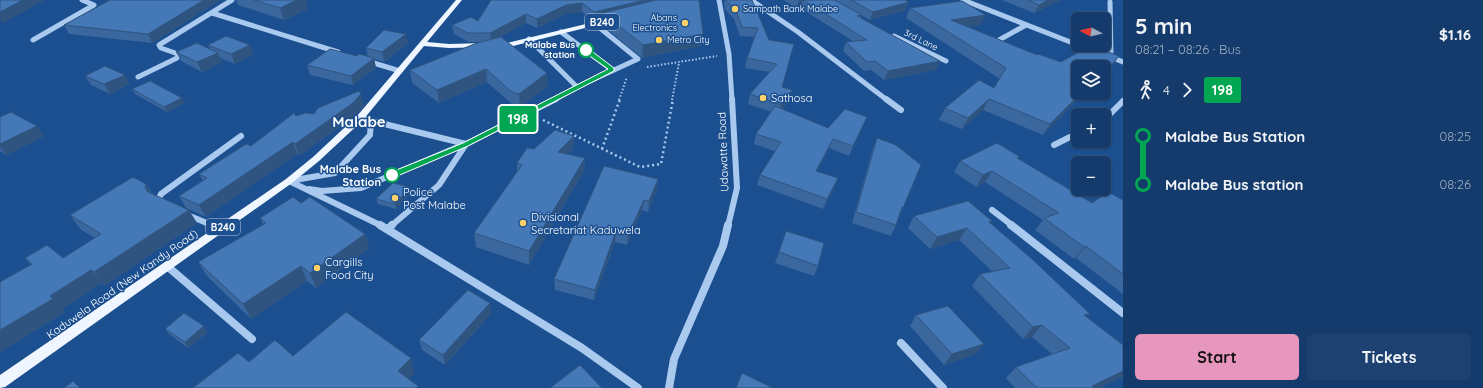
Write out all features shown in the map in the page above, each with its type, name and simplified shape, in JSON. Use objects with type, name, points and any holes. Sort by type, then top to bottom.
[{"type":"main road","name":"Kaduwela Road (New Kandy Road)","points":[[0,383],[220,230],[289,181],[316,159],[360,118],[459,0]]},
{"type":"main road","name":"B240","points":[[474,54],[625,16]]},
{"type":"main road","name":"B240","points":[[423,44],[449,46],[509,44]]},
{"type":"main road","points":[[400,71],[414,68]]},
{"type":"street","points":[[33,40],[94,4],[82,0]]},
{"type":"street","points":[[138,77],[177,58],[178,54],[162,48],[159,45],[232,0]]},
{"type":"street","name":"Udawatte Road","points":[[669,388],[674,359],[724,246],[738,188],[729,54],[718,0]]},
{"type":"street","points":[[751,0],[798,32],[901,110]]},
{"type":"street","points":[[963,0],[1071,42]]},
{"type":"street","points":[[1110,2],[1111,57]]},
{"type":"street","points":[[212,13],[347,55]]},
{"type":"street","points":[[302,188],[322,191],[361,188],[466,144],[530,113],[577,87],[638,59],[595,24]]},
{"type":"street","points":[[992,44],[1026,25]]},
{"type":"street","points":[[561,32],[612,70]]},
{"type":"street","name":"3rd Lane","points":[[886,32],[946,61]]},
{"type":"street","points":[[530,39],[577,87]]},
{"type":"street","points":[[1105,55],[1123,62]]},
{"type":"street","points":[[362,60],[400,71]]},
{"type":"street","points":[[1111,113],[1123,101]]},
{"type":"street","points":[[360,118],[371,122],[466,144]]},
{"type":"street","points":[[289,181],[335,173],[370,135],[371,122]]},
{"type":"street","points":[[165,204],[158,201],[161,194],[241,136]]},
{"type":"street","points":[[1054,145],[1071,136]]},
{"type":"street","points":[[388,229],[439,185],[466,144]]},
{"type":"street","points":[[289,181],[388,229],[582,348],[638,388]]},
{"type":"street","points":[[992,210],[1123,313]]},
{"type":"street","points":[[179,211],[220,230]]},
{"type":"street","points":[[168,266],[252,339]]},
{"type":"street","points":[[901,343],[943,388]]},
{"type":"path","points":[[644,68],[729,54]]},
{"type":"path","points":[[530,113],[640,167],[661,164],[679,63]]},
{"type":"path","points":[[602,149],[630,70]]},
{"type":"building","points":[[0,0],[23,0],[0,12]]},
{"type":"building","points":[[110,0],[204,0],[148,34],[64,25]]},
{"type":"building","points":[[254,0],[297,0],[280,8]]},
{"type":"building","points":[[491,0],[645,0],[594,12],[582,3],[566,5],[537,19],[526,14],[490,33],[468,33],[452,25],[471,17],[478,21]]},
{"type":"building","points":[[656,0],[699,0],[703,34],[643,45],[603,13]]},
{"type":"building","points":[[726,0],[752,0],[769,40],[794,44],[782,87],[792,90],[781,105],[750,94],[777,64],[747,58],[758,28],[742,27],[736,10]]},
{"type":"building","points":[[803,0],[834,0],[862,15],[857,16],[940,61],[888,71],[875,61],[867,62],[846,42],[867,40]]},
{"type":"building","points":[[851,0],[905,0],[909,2],[873,12]]},
{"type":"building","points":[[1028,0],[1048,0],[1039,5]]},
{"type":"building","points":[[962,1],[986,15],[951,20],[1037,55],[1038,54],[1061,62],[1079,52],[1109,52],[1119,56],[1111,65],[1111,60],[1071,60],[1071,100],[1074,100],[1050,124],[989,99],[968,118],[945,108],[979,80],[994,88],[1006,68],[910,8]]},
{"type":"building","points":[[384,30],[406,34],[382,52],[366,48]]},
{"type":"building","points":[[226,36],[250,45],[231,54],[208,45]]},
{"type":"building","points":[[501,37],[547,73],[519,94],[512,92],[486,69],[437,90],[410,70],[477,43]]},
{"type":"building","points":[[197,43],[218,53],[197,62],[176,52]]},
{"type":"building","points":[[330,49],[357,56],[359,54],[374,58],[351,76],[307,65]]},
{"type":"building","points":[[105,66],[125,75],[104,84],[85,76]]},
{"type":"building","points":[[150,81],[182,98],[164,107],[132,89]]},
{"type":"building","points":[[359,91],[361,94],[353,103],[295,144],[293,142],[199,205],[179,196],[207,178],[199,174],[246,144],[251,146],[294,113],[296,116],[305,113],[314,114],[318,108]]},
{"type":"building","points":[[775,106],[828,128],[845,109],[867,117],[853,146],[833,139],[816,171],[838,178],[827,199],[760,175],[781,142],[756,134]]},
{"type":"building","points":[[11,112],[37,126],[0,144],[0,117]]},
{"type":"building","points":[[555,130],[574,136],[558,152],[585,158],[529,251],[474,233],[522,165],[517,163],[527,148],[534,149]]},
{"type":"building","points":[[877,138],[896,145],[921,165],[903,208],[902,207],[896,225],[856,212]]},
{"type":"building","points":[[997,143],[1020,157],[1017,158],[1071,190],[1071,196],[1080,196],[1092,203],[1102,196],[1111,196],[1111,194],[1123,200],[1123,274],[1086,246],[1084,247],[1044,218],[1059,213],[992,171],[983,175],[960,161]]},
{"type":"building","points":[[604,166],[658,179],[649,201],[644,200],[628,235],[616,231],[595,290],[554,279]]},
{"type":"building","points":[[133,177],[146,184],[145,188],[148,192],[189,210],[94,272],[91,270],[50,296],[53,299],[0,330],[0,282],[32,264],[25,258],[47,245],[63,258],[101,234],[70,215]]},
{"type":"building","points":[[393,183],[410,187],[395,204],[376,199]]},
{"type":"building","points":[[293,197],[301,203],[310,197],[365,234],[310,273],[301,266],[243,304],[198,262],[266,223],[260,218]]},
{"type":"building","points":[[968,201],[992,221],[989,222],[1032,259],[1090,314],[1084,315],[1123,345],[1123,371],[1092,386],[1094,388],[1037,388],[1016,367],[1070,348],[1042,325],[1033,327],[980,274],[1010,268],[967,228],[937,237],[914,216]]},
{"type":"building","points":[[786,231],[824,243],[818,266],[779,252]]},
{"type":"building","points":[[468,290],[490,303],[443,355],[419,340]]},
{"type":"building","points":[[948,306],[984,344],[952,354],[916,315]]},
{"type":"building","points":[[346,312],[411,358],[398,371],[418,386],[416,388],[193,388],[238,353],[249,362],[275,340],[293,356]]},
{"type":"building","points":[[184,313],[204,326],[185,342],[165,329]]},
{"type":"building","points":[[580,365],[602,388],[550,388]]},
{"type":"building","points":[[742,373],[773,388],[736,388]]},
{"type":"building","points":[[73,381],[80,388],[64,388]]},
{"type":"bus line","name":"198","points":[[392,175],[466,144],[530,113],[612,70],[586,50]]},
{"type":"place","name":"Sampath Bank Malabe","points":[[735,9]]},
{"type":"place","name":"Abans Electronics","points":[[685,23]]},
{"type":"place","name":"Metro City","points":[[659,40]]},
{"type":"place","name":"Malabe Bus station","points":[[586,50]]},
{"type":"place","name":"Sathosa","points":[[763,98]]},
{"type":"place","name":"Malabe Bus Station","points":[[392,175]]},
{"type":"place","name":"Police Post Malabe","points":[[395,198]]},
{"type":"place","name":"Divisional Secretariat Kaduwela","points":[[523,223]]},
{"type":"place","name":"Cargills Food City","points":[[317,268]]},
{"type":"district","name":"Malabe","points":[[359,122]]}]
